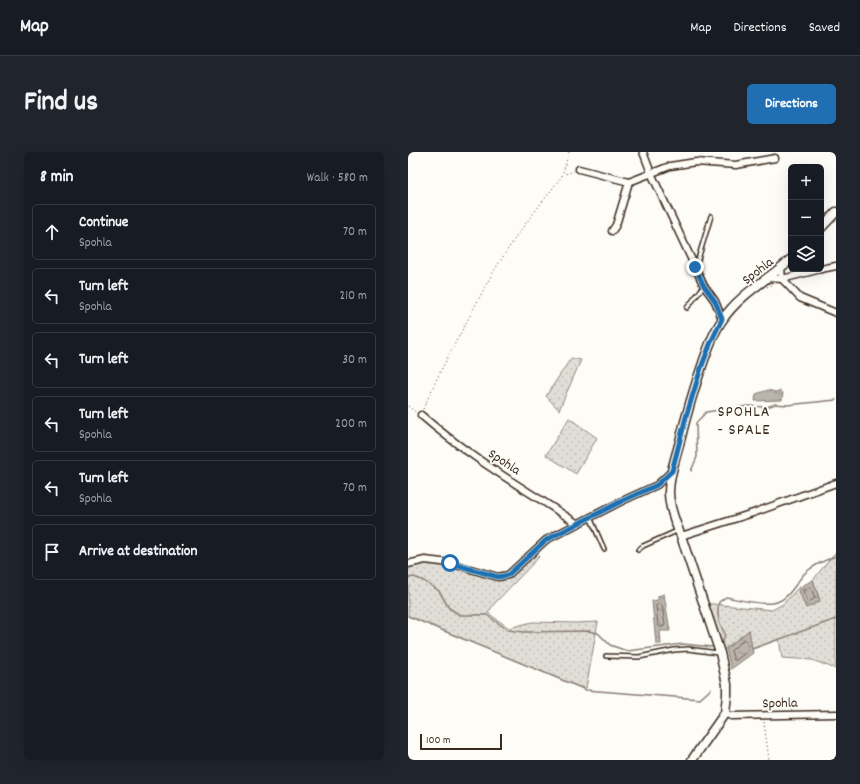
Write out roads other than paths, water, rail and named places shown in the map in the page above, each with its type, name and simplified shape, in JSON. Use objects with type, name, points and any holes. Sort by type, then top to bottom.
[{"type":"street","points":[[643,152],[695,267],[704,286],[715,301],[722,319]]},
{"type":"street","points":[[579,169],[628,182],[670,166],[696,162],[736,165],[775,158]]},
{"type":"street","points":[[612,230],[616,225],[628,182]]},
{"type":"street","points":[[824,225],[836,212]]},
{"type":"street","name":"Spohla","points":[[692,760],[725,713],[727,684],[719,651],[674,518],[669,493],[672,471],[701,368],[722,319],[736,304],[788,262]]},
{"type":"street","points":[[824,268],[836,266]]},
{"type":"street","points":[[781,268],[782,279],[800,298],[836,313]]},
{"type":"street","points":[[767,278],[782,279],[809,272]]},
{"type":"street","name":"Spohla","points":[[421,415],[436,428],[479,459],[578,524]]},
{"type":"street","points":[[408,564],[425,560],[450,563],[498,577],[508,575],[546,540],[657,485],[672,471]]},
{"type":"street","points":[[680,533],[753,513],[836,484]]},
{"type":"street","points":[[657,485],[669,493]]},
{"type":"street","name":"Spohla","points":[[725,713],[731,716],[836,714]]},
{"type":"lane","points":[[695,267],[711,216]]},
{"type":"lane","points":[[687,308],[704,286]]},
{"type":"lane","points":[[590,517],[604,548]]},
{"type":"lane","points":[[638,550],[643,546],[680,533]]},
{"type":"lane","points":[[606,656],[639,657],[674,650],[688,649],[719,651]]},
{"type":"water","points":[[768,390],[775,392],[781,391],[783,393],[782,400],[755,401],[756,394]]},
{"type":"water","points":[[813,580],[820,601],[806,608],[798,588]]},
{"type":"water","points":[[664,594],[670,631],[660,631],[661,644],[656,644],[652,601],[658,600],[658,596]]},
{"type":"water","points":[[749,630],[753,653],[731,669],[726,649]]},
{"type":"waterway","points":[[691,471],[697,457],[696,423],[706,412],[748,406],[767,407],[775,404],[787,405],[836,400]]},
{"type":"waterway","points":[[719,643],[723,641],[725,634],[719,618],[719,602],[726,597],[750,602],[778,602],[791,592],[804,574],[811,568],[836,556]]},
{"type":"waterway","points":[[408,578],[414,577],[424,581],[439,591],[449,608],[460,615],[487,615],[508,630],[524,632],[588,631],[598,633],[610,645],[627,651],[683,644],[714,646]]},
{"type":"waterway","points":[[408,616],[586,690],[700,699],[711,689]]},
{"type":"waterway","points":[[752,649],[836,619]]},
{"type":"district","name":"SPOHLA - SPALE","points":[[744,419]]}]
